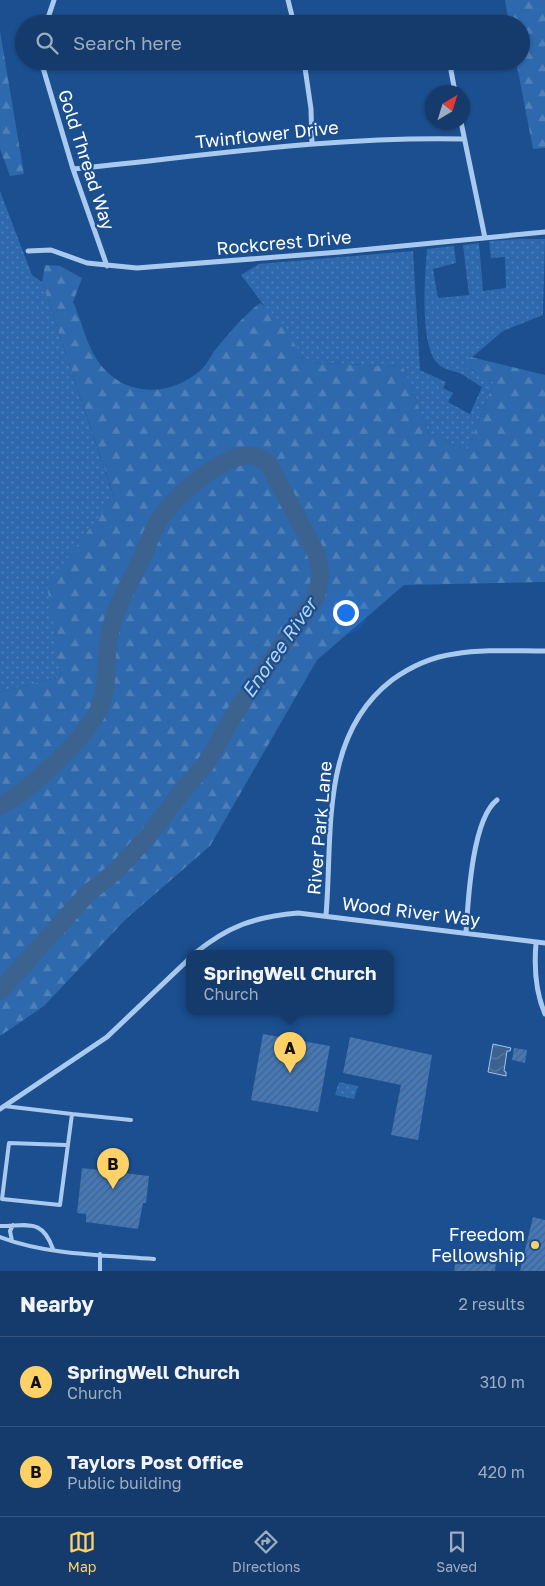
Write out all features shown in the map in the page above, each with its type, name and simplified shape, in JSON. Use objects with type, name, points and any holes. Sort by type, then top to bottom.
[{"type":"street","points":[[49,15],[54,0]]},
{"type":"street","points":[[288,0],[292,15]]},
{"type":"street","name":"Gold Thread Way","points":[[44,70],[73,169],[107,266]]},
{"type":"street","points":[[305,70],[311,109],[312,144]]},
{"type":"street","points":[[451,70],[454,85]]},
{"type":"street","points":[[462,130],[485,238]]},
{"type":"street","name":"Twinflower Drive","points":[[73,169],[312,144],[404,138],[464,139]]},
{"type":"street","name":"Rockcrest Drive","points":[[28,251],[51,250],[87,263],[107,266],[160,267],[545,232]]},
{"type":"street","name":"River Park Lane","points":[[326,915],[336,771],[348,733],[368,703],[400,674],[438,657],[468,652],[545,650]]},
{"type":"street","points":[[466,933],[478,832],[488,808],[498,800]]},
{"type":"street","name":"Wood River Way","points":[[199,950],[222,933],[258,918],[298,913],[326,915],[545,944]]},
{"type":"street","points":[[536,942],[534,964],[537,987],[545,1014]]},
{"type":"street","points":[[2,1108],[107,1038],[186,962]]},
{"type":"lane","points":[[2,1108],[131,1120]]},
{"type":"lane","points":[[66,1145],[8,1143],[2,1199],[60,1205],[66,1145],[72,1114]]},
{"type":"lane","points":[[12,1241],[10,1231],[13,1225]]},
{"type":"lane","points":[[0,1226],[13,1225],[42,1229],[46,1232],[53,1249]]},
{"type":"lane","points":[[0,1237],[53,1249],[154,1259]]},
{"type":"lane","points":[[100,1254],[100,1271]]},
{"type":"green space","points":[[505,0],[545,0],[545,148],[533,149],[518,70],[530,70],[530,15],[508,15]]},
{"type":"green space","points":[[0,31],[24,174],[10,176],[0,149]]},
{"type":"green space","points":[[0,191],[32,275],[42,282],[114,498],[48,585],[61,677],[0,692]]},
{"type":"green space","points":[[545,239],[543,315],[503,331],[463,365],[494,382],[467,451],[429,433],[403,367],[307,362],[241,275],[259,264],[413,251],[420,370],[446,382],[443,388],[453,393],[448,402],[470,414],[482,387],[462,374],[440,366],[432,355],[428,342],[425,309],[427,249],[454,246],[456,263],[433,269],[438,298],[469,295],[463,245],[479,243],[483,291],[506,288],[505,257],[491,258],[489,241]]},
{"type":"green space","points":[[45,265],[60,266],[82,278],[73,302],[88,342],[104,369],[116,379],[130,386],[144,389],[159,389],[174,386],[189,379],[202,369],[231,331],[260,303],[270,310],[307,362],[403,367],[429,433],[467,451],[494,382],[463,365],[471,357],[545,375],[545,582],[404,585],[317,660],[210,846],[125,920],[44,1006],[0,1036],[0,692],[61,677],[47,585],[114,497],[42,282]]},
{"type":"green space","points":[[339,1082],[358,1086],[354,1099],[335,1095]]},
{"type":"water","points":[[493,1044],[511,1048],[510,1051],[507,1051],[504,1071],[506,1076],[488,1072]]},
{"type":"building","points":[[263,1034],[330,1046],[318,1112],[251,1100]]},
{"type":"building","points":[[350,1037],[432,1055],[418,1140],[391,1135],[401,1085],[343,1073]]},
{"type":"building","points":[[514,1048],[527,1050],[525,1063],[512,1060]]},
{"type":"building","points":[[82,1168],[149,1176],[146,1203],[143,1203],[138,1229],[86,1222],[86,1214],[77,1213]]},
{"type":"building","name":"Freedom Fellowship","points":[[533,1217],[545,1220],[545,1271],[520,1271]]},
{"type":"building","points":[[457,1256],[496,1263],[495,1271],[454,1271]]},
{"type":"waterway","name":"Enoree River","points":[[0,806],[26,788],[56,763],[82,735],[99,709],[106,682],[108,646],[114,619],[155,527],[165,512],[186,489],[214,468],[242,456],[254,456],[268,463],[316,553],[320,577],[314,600],[241,703],[205,765],[182,791],[150,834],[116,871],[87,894],[0,991]]},
{"type":"place","name":"SpringWell Church","points":[[290,1073]]},
{"type":"place","name":"Taylors Post Office","points":[[113,1189]]},
{"type":"place","name":"Freedom Fellowship","points":[[535,1245]]}]
